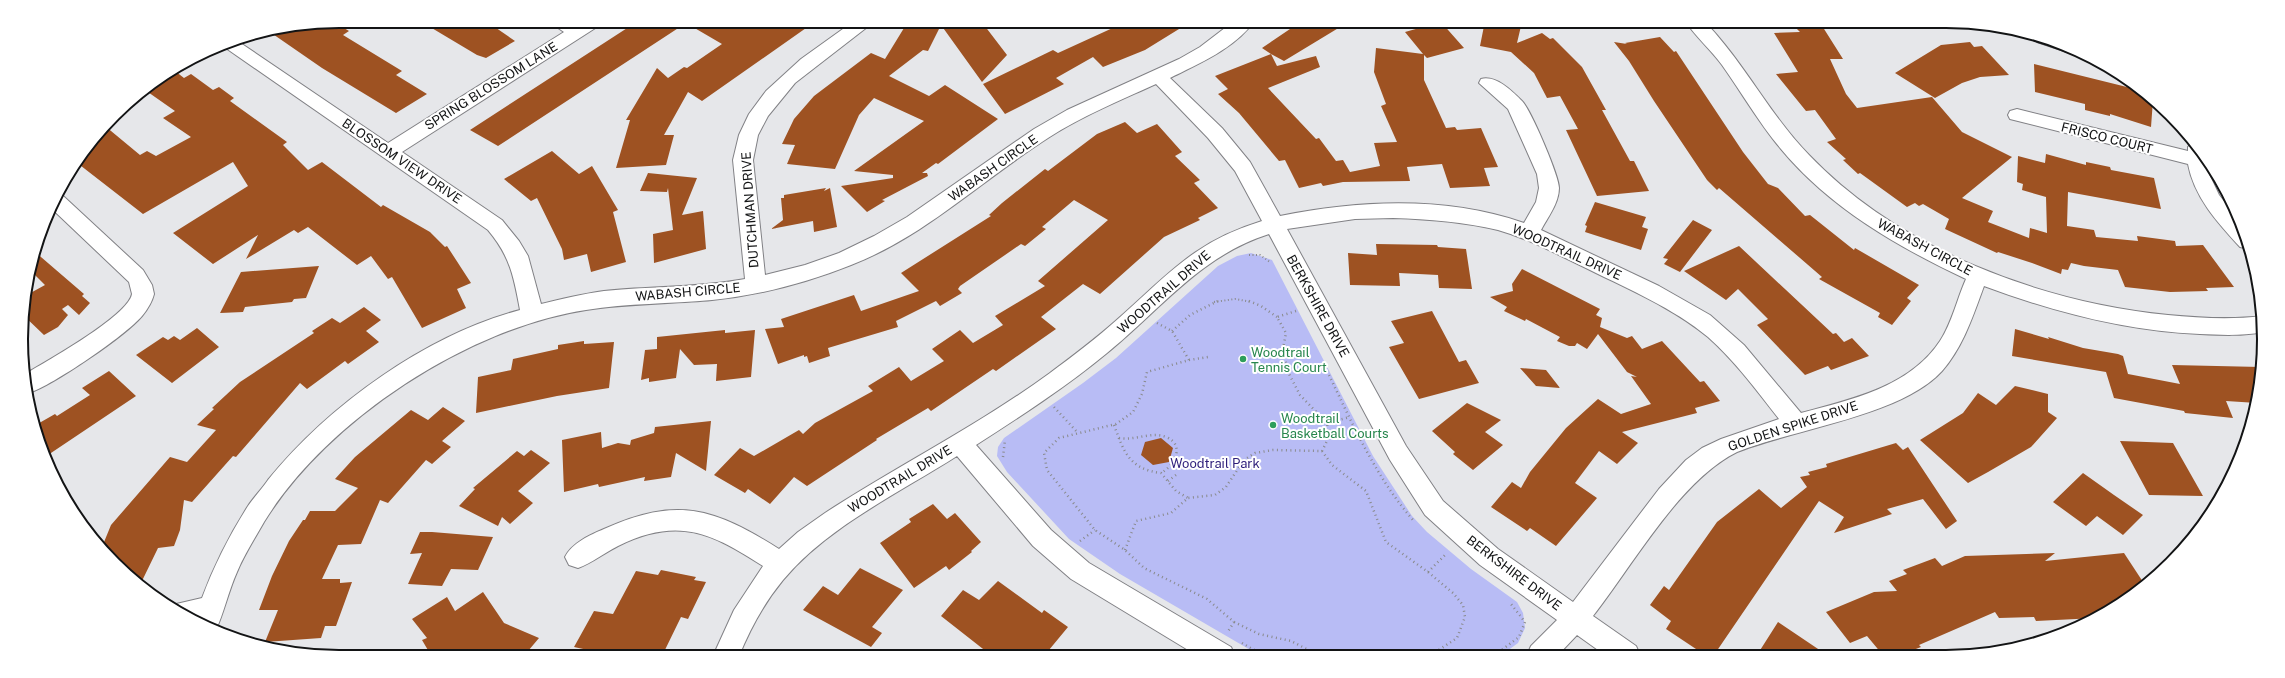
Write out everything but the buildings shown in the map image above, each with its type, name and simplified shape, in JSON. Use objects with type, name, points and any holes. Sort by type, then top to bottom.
[{"type":"street","points":[[569,28],[576,32]]},
{"type":"street","name":"SPRING BLOSSOM LANE","points":[[388,152],[583,28]]},
{"type":"street","name":"DUTCHMAN DRIVE","points":[[756,286],[743,160],[745,142],[752,122],[765,103],[779,87],[857,28]]},
{"type":"street","name":"WABASH CIRCLE","points":[[207,618],[225,569],[248,526],[278,485],[309,450],[338,423],[371,396],[409,370],[450,347],[491,329],[532,314],[570,304],[616,297],[700,293],[756,286],[812,271],[853,256],[890,238],[921,219],[1038,135],[1109,96],[1157,75],[1213,47],[1236,28]]},
{"type":"street","name":"WABASH CIRCLE","points":[[1701,28],[1712,38],[1729,59],[1780,135],[1802,160],[1830,186],[1864,213],[1899,235],[1978,275],[2067,306],[2118,317],[2165,324],[2208,326],[2256,324]]},
{"type":"street","name":"BLOSSOM VIEW DRIVE","points":[[235,47],[495,225],[509,240],[521,260],[532,314]]},
{"type":"street","name":"BERKSHIRE DRIVE","points":[[1157,75],[1215,133],[1243,167],[1273,226],[1398,453],[1434,508],[1489,557],[1620,650]]},
{"type":"street","points":[[1488,83],[1516,106],[1547,174],[1549,188],[1546,202],[1528,233]]},
{"type":"street","name":"FRISCO COURT","points":[[2017,115],[2196,153]]},
{"type":"street","points":[[2199,157],[2202,178],[2212,200],[2237,232]]},
{"type":"street","points":[[31,382],[102,337],[131,314],[141,301],[143,288],[136,276],[59,204]]},
{"type":"street","name":"WOODTRAIL DRIVE","points":[[728,650],[739,624],[757,594],[780,564],[826,524],[960,443],[1036,395],[1077,366],[1218,246],[1273,226],[1325,214],[1355,211],[1433,212],[1466,215],[1500,223],[1528,233],[1658,294],[1689,312],[1716,332],[1742,356],[1796,424]]},
{"type":"street","name":"GOLDEN SPIKE DRIVE","points":[[1545,650],[1574,618],[1681,480],[1704,460],[1728,446],[1886,396],[1913,383],[1934,366],[1947,348],[1978,275]]},
{"type":"street","points":[[960,443],[1042,538],[1080,571],[1230,642]]},
{"type":"street","points":[[578,557],[600,542],[628,529],[658,521],[689,520],[713,526],[733,534],[780,564]]},
{"type":"path","points":[[1243,255],[1260,255],[1272,263]]},
{"type":"path","points":[[1172,331],[1184,317],[1200,307],[1220,300],[1236,300],[1258,304],[1277,317],[1286,333],[1283,349],[1288,372],[1300,395],[1327,423],[1329,437],[1322,451]]},
{"type":"path","points":[[1293,304],[1300,317]]},
{"type":"path","points":[[1277,317],[1296,311]]},
{"type":"path","points":[[1153,327],[1163,318]]},
{"type":"path","points":[[1157,323],[1172,331],[1189,360]]},
{"type":"path","points":[[1208,357],[1189,360],[1147,372],[1142,394],[1133,412],[1114,424],[1059,438],[1044,453],[1047,470],[1058,486],[1095,530],[1125,551],[1144,568],[1207,599],[1234,622],[1259,634],[1291,641],[1308,650]]},
{"type":"path","points":[[1322,362],[1383,480],[1407,514],[1417,524]]},
{"type":"path","points":[[1048,411],[1061,402]]},
{"type":"path","points":[[1054,407],[1078,433]]},
{"type":"path","points":[[1327,423],[1350,417]]},
{"type":"path","points":[[1114,424],[1119,438],[1125,453],[1136,466],[1148,473],[1161,473],[1168,470],[1176,458],[1177,450],[1174,442],[1166,436],[1157,435],[1133,440],[1119,438]]},
{"type":"path","points":[[1004,462],[1002,454],[1005,440],[1011,436]]},
{"type":"path","points":[[1161,473],[1176,491],[1188,498],[1215,496],[1230,484],[1237,470],[1249,456],[1262,452],[1322,451]]},
{"type":"path","points":[[1322,451],[1332,464],[1366,491],[1386,542],[1428,572],[1463,605],[1464,617],[1457,638],[1439,650]]},
{"type":"path","points":[[1168,481],[1176,475]]},
{"type":"path","points":[[1125,551],[1136,521],[1167,516],[1179,509],[1188,498]]},
{"type":"path","points":[[1080,541],[1095,530]]},
{"type":"path","points":[[1075,536],[1084,545]]},
{"type":"path","points":[[1442,548],[1452,557]]},
{"type":"path","points":[[1428,572],[1448,553]]},
{"type":"path","points":[[1502,650],[1519,637],[1525,622],[1513,605],[1507,600]]},
{"type":"path","points":[[1230,642],[1234,622]]},
{"type":"path","points":[[1220,630],[1230,642],[1249,650]]},
{"type":"green space","name":"Woodtrail Park","points":[[1251,253],[1272,260],[1373,456],[1412,516],[1427,532],[1471,569],[1517,602],[1523,613],[1525,628],[1518,643],[1508,650],[1250,650],[1120,574],[1069,539],[1007,472],[997,456],[998,447],[1004,438],[1116,358],[1218,266],[1237,256]]},
{"type":"place","name":"Woodtrail Tennis Court","points":[[1243,359]]},
{"type":"place","name":"Woodtrail Basketball Courts","points":[[1273,425]]}]
